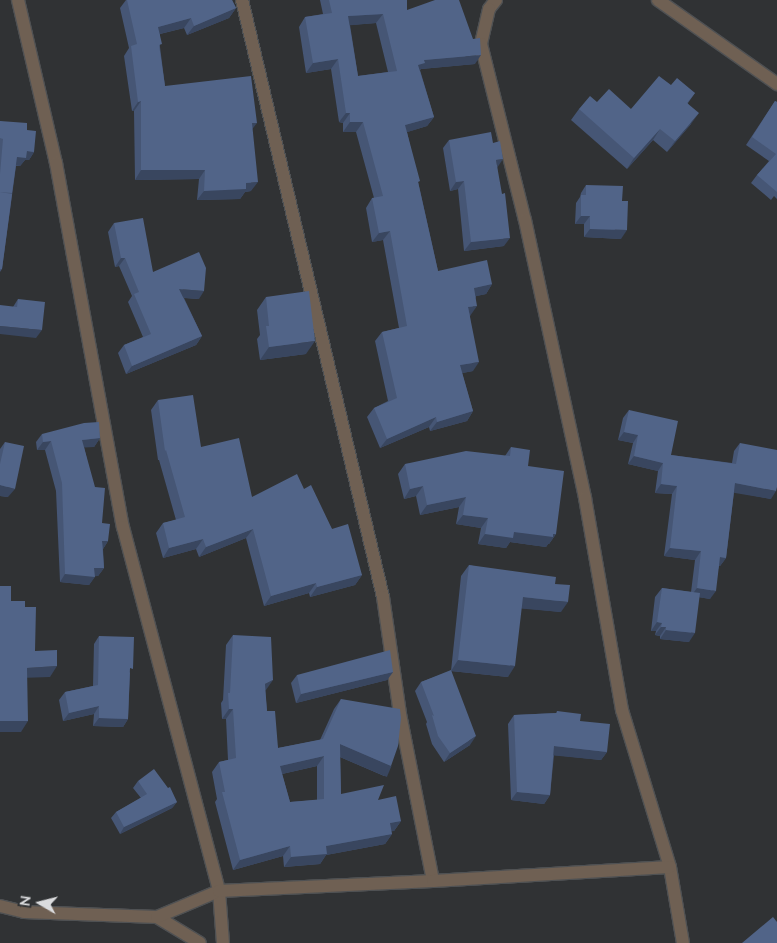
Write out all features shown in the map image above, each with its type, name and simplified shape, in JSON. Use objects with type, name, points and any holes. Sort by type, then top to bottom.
[{"type":"street","points":[[18,0],[56,163],[123,528],[219,891],[222,943]]},
{"type":"street","points":[[242,0],[383,597],[400,714],[433,881]]},
{"type":"street","points":[[496,0],[489,9],[481,44],[525,220],[580,479],[622,710],[670,867],[683,943]]},
{"type":"street","points":[[658,0],[777,84]]},
{"type":"street","points":[[0,906],[24,912],[157,917],[219,891],[670,867]]},
{"type":"street","points":[[157,917],[200,943]]},
{"type":"building","points":[[127,0],[232,0],[236,8],[194,26],[191,18],[158,27],[162,44],[159,45],[165,86],[251,76],[257,123],[252,123],[258,182],[246,183],[246,189],[204,191],[205,170],[141,170],[141,101],[138,102],[131,46],[137,44]]},
{"type":"building","points":[[329,0],[407,0],[407,10],[435,0],[459,0],[473,39],[480,38],[481,55],[424,60],[425,63],[418,65],[434,117],[405,125],[420,181],[418,182],[438,271],[487,260],[492,284],[474,288],[477,306],[468,307],[479,362],[460,365],[473,411],[437,422],[436,417],[387,439],[374,408],[397,398],[382,332],[407,326],[390,231],[379,233],[372,198],[383,196],[363,122],[350,122],[350,113],[346,113],[338,59],[313,63],[305,17],[332,13]],"holes":[[[383,14],[397,71],[358,76],[348,16]]]},
{"type":"building","points":[[659,76],[671,85],[677,78],[695,93],[687,103],[699,113],[675,141],[660,129],[634,158],[579,109],[590,96],[597,102],[609,89],[631,109]]},
{"type":"building","points":[[775,101],[777,102],[777,192],[757,175],[776,154],[752,137]]},
{"type":"building","points":[[0,121],[27,123],[27,130],[36,131],[34,152],[27,151],[26,158],[17,157],[12,193],[0,192],[3,139],[0,138]]},
{"type":"building","points":[[491,132],[493,143],[500,141],[503,159],[496,160],[502,194],[505,193],[510,238],[471,242],[464,181],[456,182],[449,140]]},
{"type":"building","points":[[586,185],[623,186],[622,201],[628,201],[627,230],[590,229],[590,216],[581,216],[581,195],[586,195]]},
{"type":"building","points":[[0,192],[12,194],[2,269],[0,269]]},
{"type":"building","points":[[143,218],[153,272],[199,252],[206,268],[204,291],[179,289],[202,336],[132,366],[124,345],[151,334],[134,294],[139,292],[125,258],[121,258],[114,223]]},
{"type":"building","points":[[309,291],[315,341],[269,347],[266,326],[269,326],[266,297]]},
{"type":"building","points":[[18,299],[45,302],[42,330],[0,326],[0,305],[17,307]]},
{"type":"building","points":[[193,395],[201,447],[239,438],[252,497],[297,474],[304,489],[311,485],[332,529],[348,524],[362,575],[317,587],[316,583],[271,596],[253,529],[206,547],[203,539],[169,548],[163,523],[185,517],[165,451],[158,400]]},
{"type":"building","points":[[629,410],[678,421],[671,455],[736,464],[740,443],[777,450],[776,491],[735,483],[726,558],[720,557],[716,591],[697,588],[701,551],[670,548],[677,486],[661,484],[663,463],[634,456],[638,435],[624,432]]},
{"type":"building","points":[[99,422],[100,438],[82,440],[95,487],[105,488],[102,523],[110,524],[108,541],[102,541],[104,568],[94,568],[95,577],[65,574],[62,483],[51,441],[43,442],[42,434],[84,423]]},
{"type":"building","points":[[5,442],[24,446],[15,489],[0,485],[0,464]]},
{"type":"building","points":[[511,447],[530,450],[528,466],[564,471],[556,534],[553,534],[553,537],[514,532],[513,538],[485,534],[488,518],[463,515],[466,497],[427,505],[423,486],[410,489],[405,464],[466,451],[510,456]]},
{"type":"building","points":[[469,565],[556,577],[555,584],[570,585],[568,602],[523,597],[515,666],[458,660]]},
{"type":"building","points":[[0,586],[11,586],[11,601],[25,601],[25,607],[36,607],[35,651],[57,650],[57,666],[27,668],[28,721],[0,721]]},
{"type":"building","points":[[662,588],[700,593],[695,633],[666,630],[666,627],[661,627],[662,623],[657,622]]},
{"type":"building","points":[[233,635],[271,637],[273,680],[265,684],[267,711],[275,711],[278,748],[323,739],[341,699],[400,709],[398,746],[391,766],[340,744],[341,794],[384,785],[378,800],[396,796],[401,821],[390,823],[392,834],[326,846],[327,854],[291,857],[290,846],[240,860],[222,792],[225,792],[219,762],[236,758],[233,709],[229,709],[228,693],[230,693]],"holes":[[[324,756],[324,799],[290,802],[280,766]]]},
{"type":"building","points":[[99,636],[134,637],[133,669],[130,668],[128,719],[99,718],[99,706],[69,713],[65,692],[98,685]]},
{"type":"building","points":[[390,650],[393,672],[301,694],[297,675]]},
{"type":"building","points":[[451,670],[476,736],[450,753],[438,736],[432,715],[434,716],[421,682]]},
{"type":"building","points":[[557,711],[581,714],[580,721],[610,724],[607,752],[554,746],[550,795],[517,792],[514,715],[557,713]]},
{"type":"building","points":[[154,769],[168,788],[170,787],[177,802],[124,827],[116,812],[147,794],[138,781]]},
{"type":"building","points":[[773,917],[777,922],[777,943],[742,943]]}]
